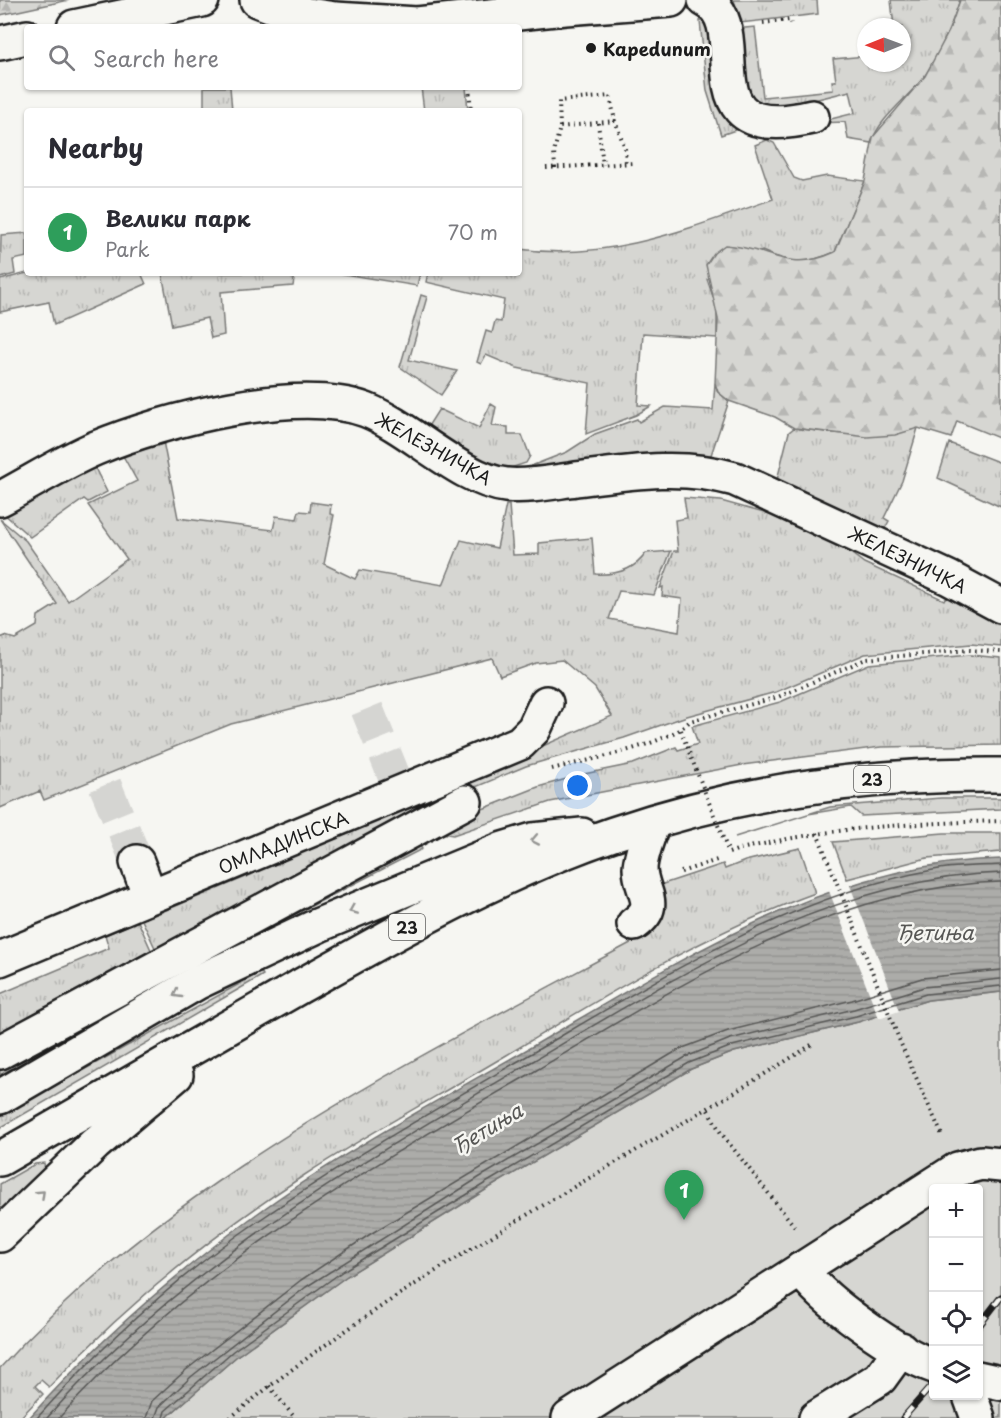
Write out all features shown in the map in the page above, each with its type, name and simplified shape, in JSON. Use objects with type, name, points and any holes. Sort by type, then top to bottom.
[{"type":"street","points":[[88,24],[202,0]]},
{"type":"street","points":[[257,0],[288,12],[392,24],[455,21],[571,4],[671,0]]},
{"type":"street","points":[[705,0],[718,9],[724,23],[732,96],[745,111],[758,118],[780,123],[812,117]]},
{"type":"street","points":[[0,43],[24,38]]},
{"type":"street","name":"ЖЕЛЕЗНИЧКА","points":[[0,499],[93,449],[148,429],[260,404],[311,402],[351,406],[384,418],[482,478],[502,484],[535,484],[663,470],[698,470],[735,479],[950,578],[1001,606]]},
{"type":"street","name":"ОМЛАДИНСКА","points":[[0,960],[398,785],[520,743],[534,729],[546,703]]},
{"type":"street","name":"23","points":[[0,1159],[386,938],[502,880],[614,834],[744,798],[808,785],[940,775],[1001,775]]},
{"type":"street","points":[[0,1052],[465,802]]},
{"type":"street","points":[[634,924],[647,910],[648,901],[640,868],[653,823]]},
{"type":"street","points":[[0,1097],[198,982],[319,925],[503,849],[533,840],[614,834]]},
{"type":"street","points":[[137,862],[150,896]]},
{"type":"street","points":[[0,1235],[94,1144],[186,1066],[209,1038]]},
{"type":"street","points":[[569,1418],[958,1169],[981,1163],[1001,1165]]},
{"type":"street","points":[[801,1269],[819,1290],[901,1349],[929,1364]]},
{"type":"street","points":[[816,1418],[880,1378],[901,1349]]},
{"type":"street","points":[[983,1379],[1001,1383]]},
{"type":"street","points":[[972,1400],[978,1418]]},
{"type":"path","points":[[756,24],[790,20],[791,23]]},
{"type":"path","points":[[469,90],[471,108]]},
{"type":"path","points":[[555,168],[554,152],[560,127],[559,101],[610,96],[615,121],[625,148],[626,163]]},
{"type":"path","points":[[560,127],[615,121]]},
{"type":"path","points":[[598,123],[603,165]]},
{"type":"path","points":[[546,168],[634,163]]},
{"type":"path","points":[[594,165],[594,173]]},
{"type":"path","points":[[628,750],[681,730],[690,721],[778,697],[866,659],[969,650],[1001,652]]},
{"type":"path","points":[[681,730],[729,853],[807,833],[926,822],[1001,821]]},
{"type":"path","points":[[817,833],[901,1044],[958,1169]]},
{"type":"path","points":[[230,1418],[269,1386],[387,1302],[708,1110],[813,1044]]},
{"type":"path","points":[[708,1110],[728,1143],[799,1233]]},
{"type":"path","points":[[269,1386],[295,1418]]},
{"type":"green space","points":[[0,0],[69,0],[0,15]]},
{"type":"green space","points":[[734,0],[817,0],[818,14],[740,23]]},
{"type":"green space","points":[[891,0],[960,0],[945,40],[930,68],[881,125],[871,143],[848,139],[845,122],[815,123],[855,113],[850,91],[810,101],[781,115],[745,95],[735,29],[755,27],[763,97],[833,90],[832,81],[836,81],[833,59],[857,57],[857,72],[911,72],[911,18],[893,18]]},
{"type":"green space","points":[[960,0],[1001,0],[1001,439],[957,421],[951,438],[918,428],[895,435],[867,437],[794,428],[775,417],[729,401],[718,392],[715,383],[718,319],[706,265],[714,253],[725,245],[755,250],[780,258],[804,261],[835,252],[865,181],[873,137],[925,76],[949,31]]},
{"type":"green space","points":[[713,20],[750,125],[721,135],[707,91],[700,21]]},
{"type":"green space","points":[[204,90],[230,90],[232,108],[204,108]]},
{"type":"green space","points":[[421,90],[466,90],[468,108],[424,108]]},
{"type":"green space","points":[[767,140],[774,143],[794,178],[802,181],[827,176],[865,181],[835,252],[815,259],[798,261],[762,251],[707,279],[717,308],[717,338],[643,333],[638,405],[651,406],[636,415],[586,434],[590,383],[517,368],[486,355],[481,364],[477,362],[486,331],[492,333],[495,321],[501,322],[504,300],[426,282],[427,276],[522,276],[522,249],[552,252],[617,247],[680,231],[773,199],[755,145]]},
{"type":"green space","points":[[24,233],[24,258],[13,260],[15,274],[0,278],[1,235]]},
{"type":"green space","points":[[24,274],[24,276],[142,276],[146,284],[54,325],[49,302],[0,312],[0,280]]},
{"type":"green space","points":[[163,276],[295,276],[293,286],[221,292],[224,335],[211,338],[207,318],[172,326]]},
{"type":"green space","points":[[356,276],[419,276],[417,286]]},
{"type":"green space","points":[[421,295],[427,297],[409,360],[457,371],[441,395],[400,367]]},
{"type":"green space","points":[[715,383],[718,392],[729,401],[711,455],[508,475],[567,452],[595,434],[637,419],[639,422],[665,407],[713,410]]},
{"type":"green space","points":[[491,404],[496,407],[492,426],[508,427],[508,435],[522,435],[530,456],[526,463],[498,472],[425,431],[439,409],[479,428]]},
{"type":"green space","points":[[794,428],[872,435],[918,428],[902,481],[884,518],[889,521],[884,530],[777,480],[789,432]]},
{"type":"green space","points":[[163,441],[178,518],[273,530],[276,516],[297,519],[299,511],[310,512],[311,502],[331,505],[330,514],[334,515],[324,564],[355,579],[360,570],[443,585],[461,540],[497,548],[506,505],[509,505],[513,555],[539,554],[539,543],[592,538],[595,574],[602,574],[624,571],[636,564],[646,553],[671,551],[654,595],[619,591],[609,619],[679,632],[682,599],[662,596],[663,587],[660,588],[674,551],[678,551],[675,520],[687,518],[684,498],[721,501],[792,521],[832,539],[864,563],[944,600],[953,594],[1001,622],[1001,647],[971,644],[865,654],[776,692],[687,716],[624,738],[526,766],[466,791],[462,781],[612,716],[595,688],[562,660],[536,663],[500,676],[492,658],[231,724],[44,800],[40,791],[0,808],[0,638],[5,636],[15,639],[37,626],[38,616],[57,604],[0,519],[26,541],[68,601],[127,559],[88,505],[137,481],[122,454]]},
{"type":"green space","points":[[949,443],[1001,463],[1001,507],[938,478]]},
{"type":"green space","points":[[93,464],[107,492],[88,502],[84,499],[30,537],[2,512]]},
{"type":"green space","points":[[970,655],[1001,658],[1001,745],[881,747],[742,765],[550,802],[453,835],[435,832],[480,810],[538,787],[584,774],[633,764],[676,747],[678,750],[698,744],[692,726],[780,702],[869,664]]},
{"type":"green space","points":[[941,798],[1001,798],[1001,809],[861,816],[851,807],[808,814],[735,837],[830,807]]},
{"type":"green space","points":[[420,803],[425,811],[300,879],[297,873],[287,878],[289,885],[156,950],[142,920],[253,874],[252,870]]},
{"type":"green space","points":[[944,833],[1001,833],[1001,852],[927,858],[847,879],[833,842]]},
{"type":"green space","points":[[420,846],[422,849],[168,980],[0,1075],[0,1065],[408,847]]},
{"type":"green space","points":[[800,848],[815,893],[734,927],[656,967],[303,1176],[235,1223],[170,1274],[107,1329],[49,1387],[41,1380],[35,1386],[43,1394],[20,1418],[0,1418],[0,1368],[69,1299],[143,1236],[223,1178],[306,1124],[392,1073],[651,932],[660,921],[664,910],[660,885],[723,864],[725,869],[745,861]]},
{"type":"green space","points":[[138,921],[151,950],[121,966],[124,973],[0,1038],[0,994],[109,948],[105,935]]},
{"type":"green space","points":[[261,972],[263,975],[258,978],[0,1128],[0,1116]]},
{"type":"green space","points":[[1001,992],[1001,1418],[166,1418],[237,1356],[347,1276],[487,1189],[691,1069],[734,1052],[858,1022],[928,1000]]},
{"type":"green space","points":[[44,1163],[45,1170],[0,1211],[0,1184],[35,1164]]},
{"type":"water","name":"Ђетиња","points":[[1001,859],[1001,992],[928,1000],[858,1022],[734,1052],[691,1069],[487,1189],[347,1276],[237,1356],[166,1418],[29,1418],[81,1363],[136,1311],[254,1216],[356,1148],[643,982],[756,922],[815,897],[876,878],[937,864]]},
{"type":"pier","points":[[849,883],[899,1011],[879,1018],[829,891]]},
{"type":"tunnel","points":[[367,709],[394,776]]},
{"type":"tunnel","points":[[105,785],[137,862]]},
{"type":"railway","points":[[983,1320],[1001,1297]]},
{"type":"railway","points":[[903,1418],[929,1389]]},
{"type":"place","name":"Kapedunum","points":[[591,48]]},
{"type":"place","name":"Велики парк","points":[[684,1220]]}]
